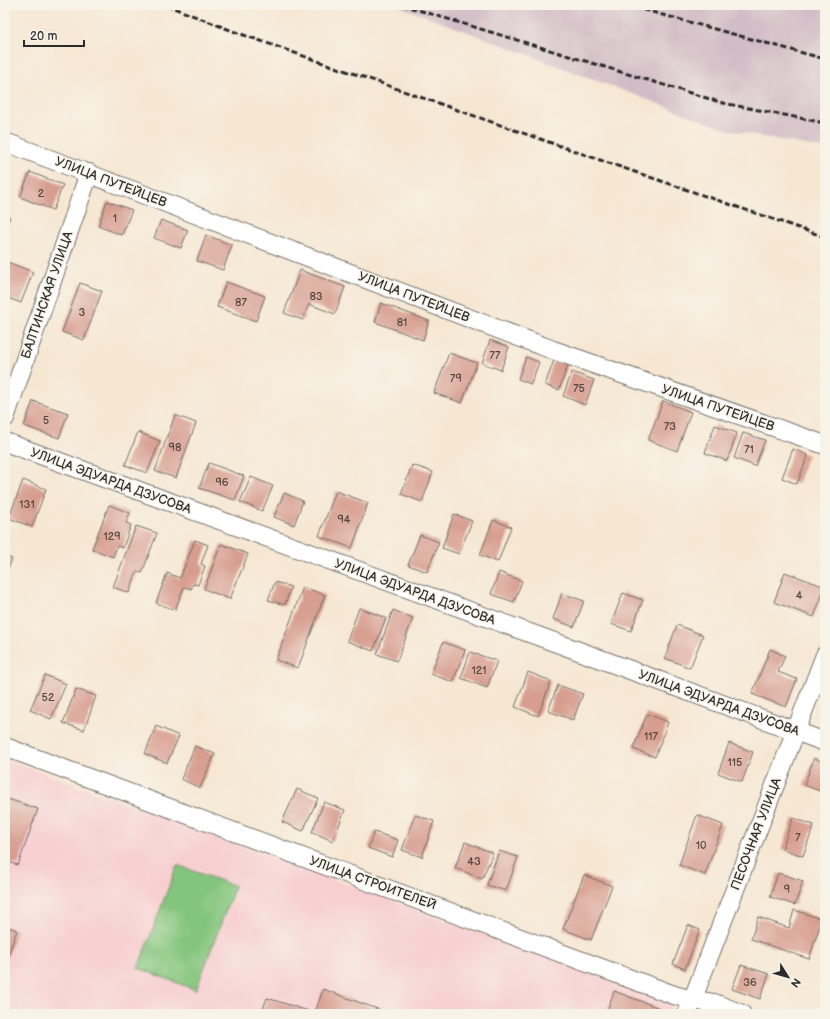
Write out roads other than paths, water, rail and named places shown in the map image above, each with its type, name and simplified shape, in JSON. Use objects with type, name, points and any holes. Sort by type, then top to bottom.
[{"type":"street","name":"УЛИЦА ПУТЕЙЦЕВ","points":[[5,142],[553,350],[825,445]]},
{"type":"street","name":"БАЛТИНСКАЯ УЛИЦА","points":[[5,418],[89,173]]},
{"type":"street","name":"УЛИЦА ЭДУАРДА ДЗУСОВА","points":[[5,442],[825,742]]},
{"type":"street","name":"ПЕСОЧНАЯ УЛИЦА","points":[[690,1007],[825,655]]},
{"type":"street","name":"УЛИЦА СТРОИТЕЛЕЙ","points":[[5,747],[652,986],[690,1007],[714,1003],[742,1014]]},
{"type":"railway","points":[[166,5],[238,33],[825,237]]},
{"type":"railway","points":[[402,5],[723,103],[825,123]]},
{"type":"railway","points":[[626,5],[825,59]]}]
